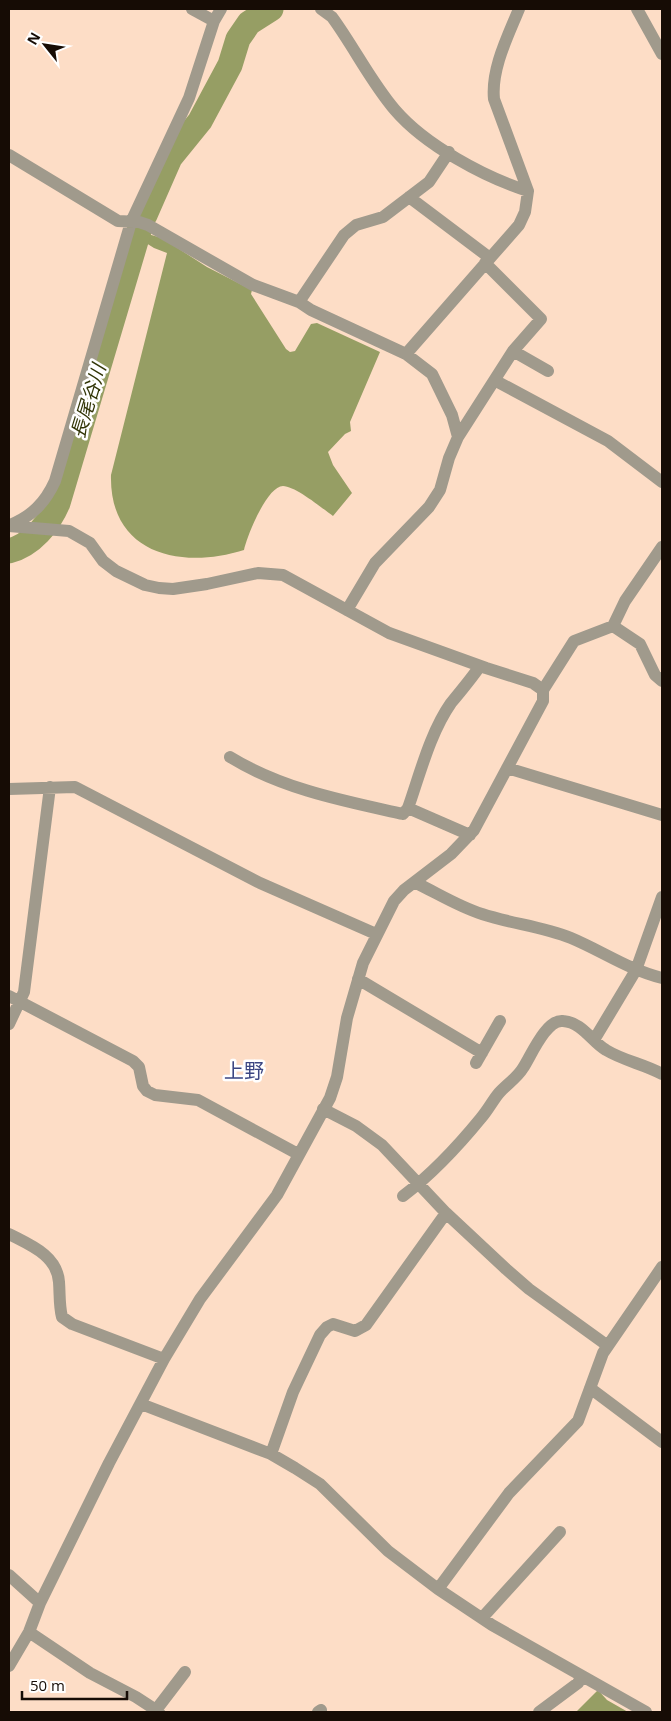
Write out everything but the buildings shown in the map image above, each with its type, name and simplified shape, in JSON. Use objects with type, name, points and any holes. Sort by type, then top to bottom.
[{"type":"street","points":[[192,9],[214,21]]},
{"type":"street","points":[[9,526],[26,519],[47,498],[55,481],[131,222],[189,98],[214,21],[221,9]]},
{"type":"street","points":[[321,9],[336,23],[395,110],[423,135],[449,152],[509,185],[528,191]]},
{"type":"street","points":[[406,354],[519,225],[525,212],[528,191],[494,99],[493,88],[505,45],[519,9]]},
{"type":"street","points":[[637,9],[662,54]]},
{"type":"street","points":[[299,302],[344,235],[356,226],[383,217],[429,182],[449,152]]},
{"type":"street","points":[[9,155],[118,221],[148,225],[253,286],[299,302],[311,310],[406,354],[432,374],[452,415],[458,437]]},
{"type":"street","points":[[347,610],[375,563],[429,506],[440,490],[449,458],[458,437],[514,351],[541,319],[487,260],[409,197]]},
{"type":"street","points":[[514,351],[548,371]]},
{"type":"street","points":[[496,381],[608,441],[662,482]]},
{"type":"street","points":[[9,526],[69,531],[80,536],[116,572],[145,585],[173,589],[271,573],[283,575],[389,633],[533,683],[543,690]]},
{"type":"street","points":[[9,1666],[29,1632],[40,1603],[109,1463],[164,1359],[200,1299],[277,1195],[330,1098],[337,1077],[347,1018],[358,979],[376,934],[394,901],[404,890],[416,883],[470,835],[543,700],[543,690],[574,641],[613,626],[625,601],[662,547]]},
{"type":"street","points":[[613,626],[640,644],[655,675],[662,681]]},
{"type":"street","points":[[230,757],[260,773],[325,797],[403,814],[408,808],[430,745],[441,723],[451,704],[464,690],[480,666]]},
{"type":"street","points":[[507,768],[662,815]]},
{"type":"street","points":[[9,1024],[14,999],[24,992],[50,787]]},
{"type":"street","points":[[9,789],[75,788],[260,883],[376,934]]},
{"type":"street","points":[[408,808],[470,835]]},
{"type":"street","points":[[416,883],[480,914],[509,922],[535,925],[572,938],[636,970],[662,978]]},
{"type":"street","points":[[594,1040],[636,970],[662,897]]},
{"type":"street","points":[[358,979],[479,1058],[500,1021]]},
{"type":"street","points":[[14,999],[132,1061],[138,1067],[143,1086],[147,1091],[155,1095],[198,1100],[298,1154]]},
{"type":"street","points":[[404,1196],[419,1184],[518,1075],[548,1027],[563,1020],[589,1034],[607,1051],[662,1074]]},
{"type":"street","points":[[323,1108],[356,1126],[382,1144],[446,1213],[529,1289],[608,1346]]},
{"type":"street","points":[[271,1454],[293,1392],[320,1335],[326,1327],[333,1324],[355,1331],[366,1325],[446,1213]]},
{"type":"street","points":[[9,1234],[45,1254],[52,1262],[58,1273],[59,1305],[62,1317],[72,1324],[164,1359]]},
{"type":"street","points":[[438,1589],[509,1493],[578,1421],[596,1367],[608,1346],[662,1267]]},
{"type":"street","points":[[590,1388],[662,1442]]},
{"type":"street","points":[[141,1404],[271,1454],[320,1484],[388,1551],[438,1589],[482,1618],[646,1712]]},
{"type":"street","points":[[482,1618],[560,1532]]},
{"type":"street","points":[[9,1575],[40,1603]]},
{"type":"street","points":[[29,1632],[90,1673],[154,1710],[185,1672]]},
{"type":"street","points":[[539,1712],[578,1683],[582,1676]]},
{"type":"shaded area","points":[[137,231],[162,238],[207,267],[252,290],[251,294],[286,349],[290,352],[295,351],[311,324],[317,323],[380,352],[350,422],[351,431],[345,434],[328,452],[333,465],[352,493],[333,516],[301,493],[283,486],[277,488],[264,503],[253,524],[244,550],[220,556],[196,558],[174,556],[153,550],[136,539],[122,523],[114,502],[111,475],[167,253],[154,248],[135,236]]},
{"type":"shaded area","points":[[598,1690],[607,1700],[628,1712],[576,1712]]},
{"type":"waterway","name":"長尾谷川","points":[[145,215],[170,158],[200,121],[230,65],[238,39],[249,23],[271,9]]},
{"type":"waterway","name":"長尾谷川","points":[[9,551],[25,544],[39,533],[50,519],[58,503],[139,231]]},
{"type":"district","name":"上野","points":[[244,1071]]}]
